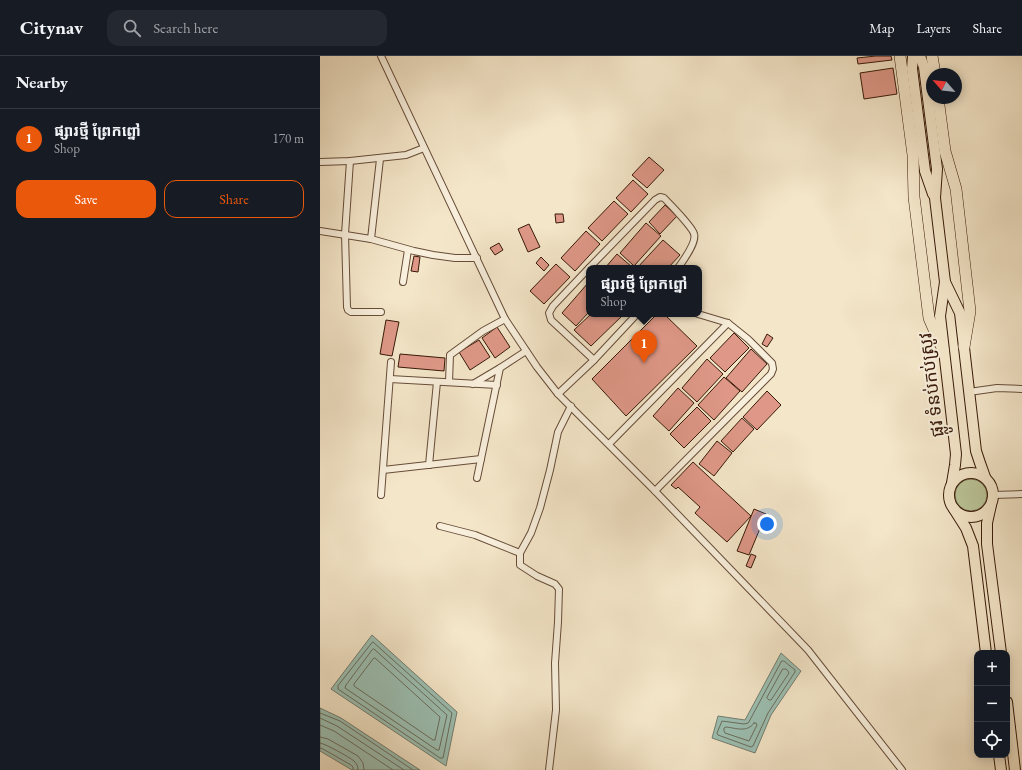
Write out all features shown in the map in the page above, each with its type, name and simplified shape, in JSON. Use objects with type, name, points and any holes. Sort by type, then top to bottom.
[{"type":"highway","points":[[900,56],[913,154],[914,196],[929,318],[943,350]]},
{"type":"highway","points":[[932,56],[934,68]]},
{"type":"highway","points":[[939,104],[945,151],[956,189],[970,311],[964,347]]},
{"type":"main road","name":"ផ្លូវ ទំនប់កប់ស្រូវ","points":[[913,56],[912,69],[925,171],[935,198]]},
{"type":"main road","name":"ផ្លូវ ទំនប់កប់ស្រូវ","points":[[920,56],[924,67],[937,169],[935,198],[945,282],[940,316],[956,454],[952,483]]},
{"type":"main road","name":"ផ្លូវ ទំនប់កប់ស្រូវ","points":[[945,282],[960,313],[976,451],[985,477]]},
{"type":"main road","points":[[986,650],[972,546],[966,528],[954,509],[949,494],[952,483],[959,476],[970,472],[975,472],[985,477],[990,482],[992,487],[993,500],[986,523],[987,544],[1001,650]]},
{"type":"main road","points":[[954,509],[960,514],[974,517],[984,513],[991,505]]},
{"type":"main road","points":[[1009,722],[1015,770]]},
{"type":"main road","points":[[999,758],[1001,770]]},
{"type":"street","points":[[381,56],[505,319],[537,367],[558,394],[655,491],[808,650],[902,770]]},
{"type":"street","points":[[320,162],[380,159],[406,155],[424,148]]},
{"type":"street","points":[[371,239],[380,159]]},
{"type":"street","points":[[350,161],[345,234],[347,308],[351,312],[381,312]]},
{"type":"street","points":[[592,265],[655,200],[660,197],[664,198],[694,234],[694,240],[680,265]]},
{"type":"street","points":[[320,231],[371,239],[408,250],[433,255],[455,258],[476,258]]},
{"type":"street","points":[[403,282],[408,250]]},
{"type":"street","points":[[586,271],[553,306],[549,313],[551,320],[594,360]]},
{"type":"street","points":[[655,491],[771,374],[774,368],[772,363],[748,339],[728,323],[702,315]]},
{"type":"street","points":[[558,394],[594,360],[633,317]]},
{"type":"street","points":[[450,382],[450,355],[483,331],[505,319]]},
{"type":"street","points":[[609,444],[728,323]]},
{"type":"street","points":[[472,384],[526,351]]},
{"type":"street","points":[[381,495],[391,362]]},
{"type":"street","points":[[477,478],[500,368]]},
{"type":"street","points":[[390,379],[497,385]]},
{"type":"street","points":[[429,465],[437,382]]},
{"type":"street","points":[[969,392],[997,388],[1022,389]]},
{"type":"street","points":[[550,770],[556,710],[555,663],[559,589],[555,584],[520,565],[520,553],[531,533],[540,508],[558,432],[571,406]]},
{"type":"street","points":[[383,470],[481,460]]},
{"type":"street","points":[[993,495],[1022,494]]},
{"type":"street","points":[[440,526],[475,535],[520,553]]},
{"type":"green space","points":[[968,479],[974,479],[983,483],[987,495],[983,507],[974,511],[968,511],[959,507],[955,498],[955,492],[959,483]]},
{"type":"water","points":[[372,635],[457,712],[446,766],[331,689]]},
{"type":"water","points":[[781,653],[801,671],[771,715],[755,753],[712,738],[718,716],[745,720]]},
{"type":"water","points":[[320,708],[341,718],[420,770],[352,770],[320,751]]},
{"type":"building","points":[[891,56],[892,60],[858,64],[857,58]]},
{"type":"building","points":[[893,68],[897,94],[864,99],[860,73]]},
{"type":"building","points":[[649,157],[664,170],[647,188],[632,175]]},
{"type":"building","points":[[633,180],[648,194],[631,212],[616,198]]},
{"type":"building","points":[[614,201],[628,214],[602,241],[588,228]]},
{"type":"building","points":[[665,205],[677,216],[660,234],[649,222]]},
{"type":"building","points":[[555,214],[563,214],[564,222],[556,223]]},
{"type":"building","points":[[646,223],[661,236],[635,265],[633,265],[620,253]]},
{"type":"building","points":[[529,224],[540,247],[528,252],[518,229]]},
{"type":"building","points":[[586,231],[600,244],[575,271],[561,258]]},
{"type":"building","points":[[663,240],[680,255],[671,265],[640,265]]},
{"type":"building","points":[[499,243],[503,250],[495,255],[490,248]]},
{"type":"building","points":[[617,254],[630,265],[608,265]]},
{"type":"building","points":[[414,256],[420,257],[418,272],[411,271]]},
{"type":"building","points":[[541,257],[549,265],[544,271],[536,263]]},
{"type":"building","points":[[556,264],[570,277],[544,304],[530,291]]},
{"type":"building","points":[[586,285],[586,315],[576,326],[562,313]]},
{"type":"building","points":[[588,317],[621,317],[591,346],[574,330]]},
{"type":"building","points":[[654,317],[667,317],[697,346],[626,416],[592,379]]},
{"type":"building","points":[[386,320],[399,322],[392,356],[380,354]]},
{"type":"building","points":[[497,327],[510,347],[495,358],[482,338]]},
{"type":"building","points":[[734,333],[749,348],[725,372],[710,358]]},
{"type":"building","points":[[767,334],[773,338],[767,347],[762,344]]},
{"type":"building","points":[[479,340],[490,357],[470,370],[459,352]]},
{"type":"building","points":[[751,349],[767,364],[742,392],[726,378]]},
{"type":"building","points":[[400,354],[445,358],[444,371],[398,367]]},
{"type":"building","points":[[707,359],[723,374],[697,402],[682,388]]},
{"type":"building","points":[[724,377],[740,391],[714,420],[698,405]]},
{"type":"building","points":[[678,388],[694,403],[669,431],[653,416]]},
{"type":"building","points":[[767,391],[781,405],[757,430],[743,417]]},
{"type":"building","points":[[697,407],[711,421],[684,448],[670,434]]},
{"type":"building","points":[[742,418],[754,429],[733,452],[721,441]]},
{"type":"building","points":[[717,441],[732,453],[714,476],[699,464]]},
{"type":"building","points":[[693,462],[751,516],[727,542],[695,513],[700,507],[678,487],[676,489],[671,485]]},
{"type":"building","points":[[754,509],[766,514],[749,555],[737,551]]},
{"type":"building","points":[[751,554],[756,556],[751,568],[746,566]]},
{"type":"place","name":"ផ្សារថ្មី ព្រែកព្នៅ","points":[[644,363]]}]
